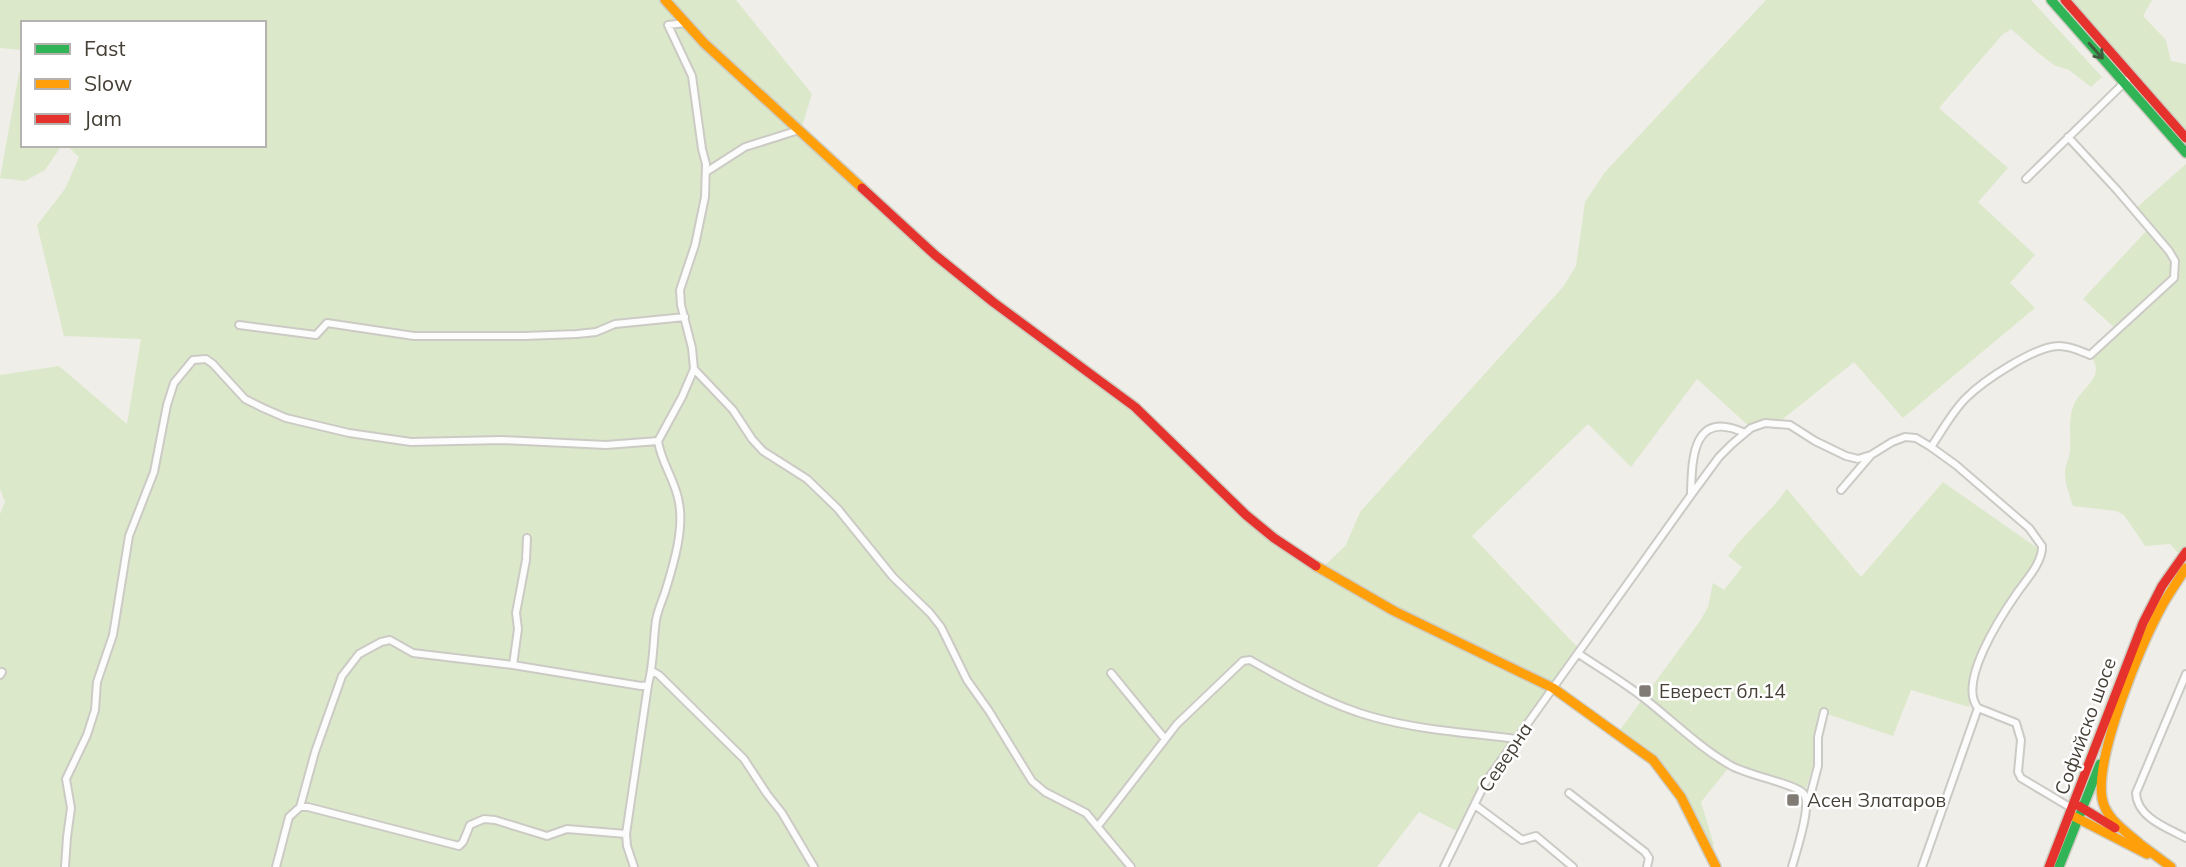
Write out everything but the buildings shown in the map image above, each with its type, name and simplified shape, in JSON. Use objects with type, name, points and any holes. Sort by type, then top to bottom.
[{"type":"street","points":[[665,0],[704,43],[963,279],[1135,407],[1246,515],[1274,538],[1357,591],[1463,646],[1553,688],[1653,760],[1664,772],[1685,807],[1716,867]]},
{"type":"street","points":[[2050,0],[2186,138]]},
{"type":"street","points":[[2064,0],[2186,153]]},
{"type":"street","points":[[634,867],[626,834],[652,671],[656,618],[673,564],[680,518],[679,502],[658,441],[694,369],[680,289],[703,214],[706,164],[692,76],[668,25],[686,23]]},
{"type":"street","points":[[2026,179],[2128,80]]},
{"type":"street","points":[[706,172],[745,147],[801,130]]},
{"type":"street","points":[[1931,447],[1965,398],[1996,373],[2045,348],[2071,347],[2090,355],[2174,278],[2175,261],[2168,251],[2118,190],[2068,137]]},
{"type":"street","points":[[706,164],[719,163]]},
{"type":"street","points":[[239,325],[316,335],[327,323],[414,337],[556,335],[596,332],[615,324],[685,317]]},
{"type":"street","points":[[65,867],[71,808],[65,779],[87,735],[95,710],[97,682],[113,635],[129,536],[154,472],[167,405],[174,383],[193,360],[206,359],[245,398],[263,408],[286,418],[349,433],[411,442],[502,440],[606,444],[658,441]]},
{"type":"street","points":[[694,369],[720,395],[763,451],[807,479],[838,509],[893,577],[930,613],[941,627],[967,680],[1032,780],[1045,792],[1086,813],[1131,867]]},
{"type":"street","points":[[1691,495],[1692,455],[1697,440],[1706,430],[1720,426],[1730,426],[1745,433],[1765,423],[1790,425],[1815,441],[1858,459],[1905,437],[1916,438],[1956,465],[2029,528],[2042,546],[2041,557],[2004,613],[1975,671],[1972,688],[1975,704],[1978,708],[2016,723],[2021,740],[2018,772],[2021,778],[2139,843],[2171,867]]},
{"type":"street","name":"Северна","points":[[1444,867],[1485,783],[1719,457],[1745,433]]},
{"type":"street","points":[[1841,490],[1871,455]]},
{"type":"street","points":[[513,665],[519,629],[516,613],[526,560],[527,538]]},
{"type":"street","name":"Софийско шосе","points":[[2171,867],[2076,810],[2136,640],[2153,602],[2186,552]]},
{"type":"street","name":"Софийско шосе","points":[[2139,843],[2110,817],[2102,800],[2102,777],[2107,746],[2156,618],[2186,568]]},
{"type":"street","points":[[276,867],[289,817],[300,807],[315,752],[342,676],[359,654],[381,642],[390,640],[413,653],[648,685]]},
{"type":"street","points":[[1579,654],[1644,697],[1730,766],[1762,779],[1792,785],[1804,794],[1807,806]]},
{"type":"street","points":[[1098,825],[1177,724],[1243,661],[1250,660],[1305,689],[1370,717],[1415,727],[1517,739]]},
{"type":"street","points":[[652,671],[744,759],[782,813],[814,867]]},
{"type":"street","points":[[1111,673],[1164,739]]},
{"type":"street","points":[[2186,674],[2136,793],[2140,808],[2145,813],[2186,838]]},
{"type":"street","points":[[1922,867],[1978,708]]},
{"type":"street","points":[[1792,867],[1818,766],[1818,737],[1824,712]]},
{"type":"street","points":[[2049,867],[2107,746]]},
{"type":"street","points":[[1569,793],[1645,852],[1649,858],[1647,867]]},
{"type":"street","points":[[1475,805],[1522,840],[1536,836],[1573,867]]},
{"type":"street","points":[[300,807],[309,807],[458,846],[463,842],[470,825],[484,819],[547,836],[567,829],[626,834]]},
{"type":"street","points":[[2059,867],[2076,810]]},
{"type":"green space","points":[[0,0],[736,0],[812,94],[801,130],[935,255],[1135,407],[1246,515],[1321,569],[1346,545],[1360,512],[1563,287],[1576,266],[1585,202],[1605,172],[1766,0],[2031,0],[2102,77],[2091,87],[2069,70],[2054,65],[2011,29],[2002,35],[1939,108],[2008,168],[1978,202],[2035,255],[2010,283],[2035,308],[1903,418],[1854,362],[1778,423],[1751,428],[1697,379],[1631,467],[1588,424],[1472,536],[1581,651],[1485,783],[1461,833],[1419,812],[1377,867],[0,867],[0,514],[5,502],[0,489],[0,375],[59,366],[127,424],[141,339],[64,336],[37,225],[65,189],[79,157],[68,147],[266,147],[266,21],[21,21],[21,50],[0,48]]},
{"type":"green space","points":[[2065,0],[2152,0],[2143,16],[2166,40],[2171,61],[2186,64],[2186,138]]},
{"type":"green space","points":[[21,73],[21,147],[61,147],[45,170],[25,181],[0,178]]},
{"type":"green space","points":[[2186,164],[2186,552],[2182,557],[2170,544],[2145,546],[2124,515],[2116,511],[2073,506],[2065,473],[2070,451],[2071,412],[2096,370],[2090,355],[2117,330],[2083,299],[2149,228],[2134,210]]},
{"type":"green space","points":[[1943,482],[2043,552],[1986,646],[1975,671],[1969,707],[1911,690],[1893,736],[1824,713],[1818,752],[1804,794],[1730,766],[1701,802],[1714,845],[1708,849],[1664,772],[1617,734],[1700,621],[1708,607],[1713,583],[1724,590],[1742,567],[1728,556],[1787,489],[1861,577]]},
{"type":"traffic: fast","points":[[2051,0],[2186,153]]},
{"type":"traffic: fast","points":[[2059,867],[2100,764]]},
{"type":"traffic: slow","points":[[665,0],[704,43],[862,188]]},
{"type":"traffic: slow","points":[[1316,566],[1394,611],[1553,688],[1653,760],[1681,797],[1716,867]]},
{"type":"traffic: slow","points":[[2139,843],[2116,824],[2104,805],[2102,779],[2105,755],[2112,728],[2143,645],[2163,604],[2186,568]]},
{"type":"traffic: slow","points":[[2075,817],[2147,854]]},
{"type":"traffic: slow","points":[[2136,841],[2171,867]]},
{"type":"traffic: jam","points":[[2065,0],[2186,138]]},
{"type":"traffic: jam","points":[[862,188],[935,255],[993,302],[1135,407],[1246,515],[1274,538],[1316,566]]},
{"type":"traffic: jam","points":[[2049,867],[2143,623],[2162,586],[2186,552]]},
{"type":"traffic: jam","points":[[2079,806],[2115,828]]},
{"type":"place","name":"Еверест бл.14","points":[[1645,691]]},
{"type":"place","name":"Асен Златаров","points":[[1793,800]]}]
